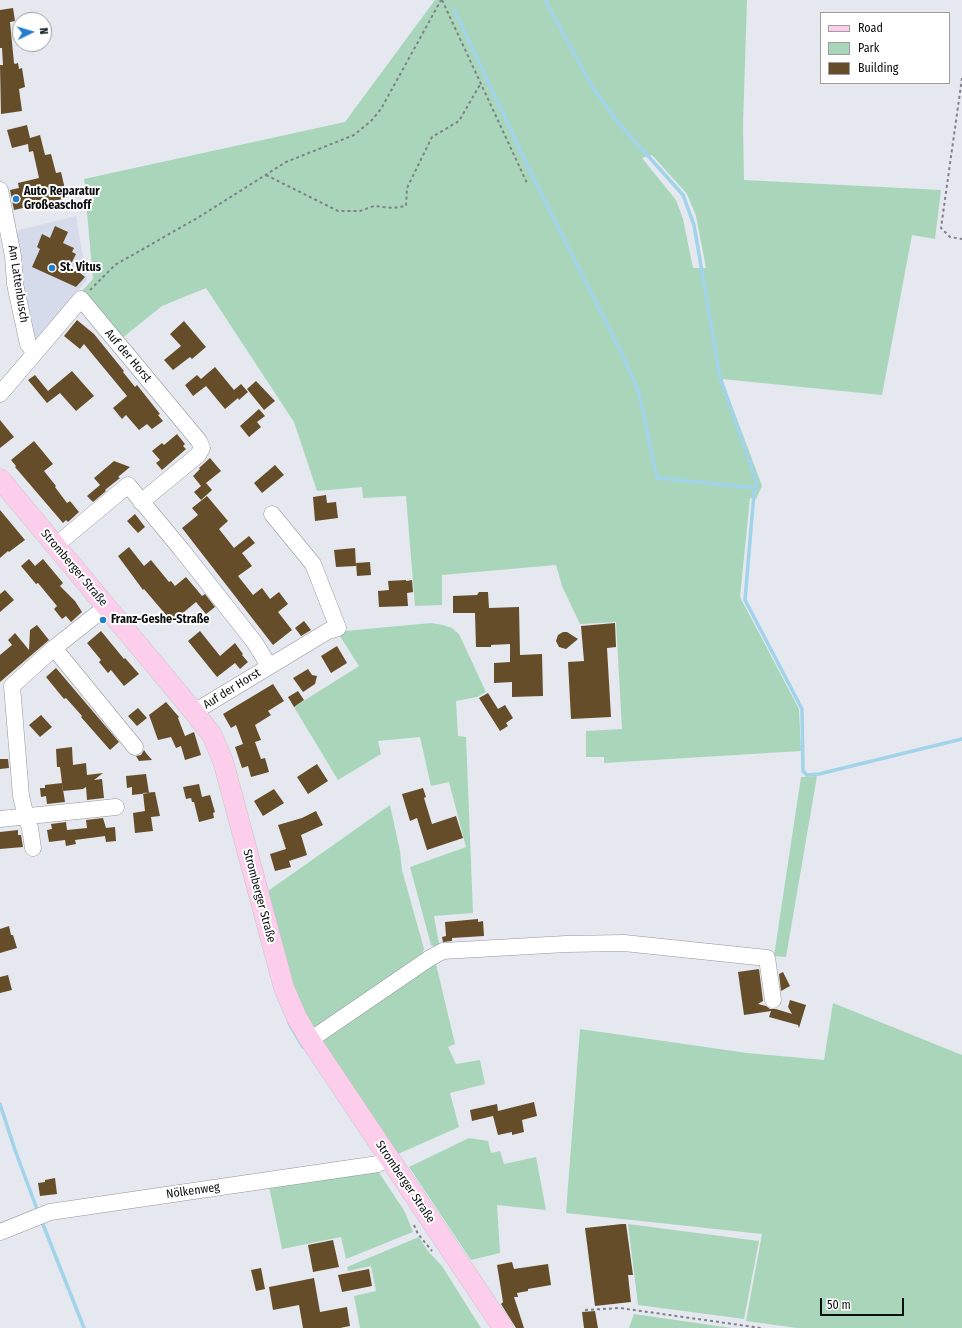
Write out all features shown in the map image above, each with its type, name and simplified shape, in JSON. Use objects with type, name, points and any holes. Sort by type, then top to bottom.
[{"type":"main road","name":"Stromberger Straße","points":[[0,479],[212,735],[223,761],[284,988],[297,1018],[388,1158],[503,1328]]},
{"type":"street","name":"Am Lattenbusch","points":[[0,190],[13,256],[16,292],[28,344],[35,352]]},
{"type":"street","points":[[0,394],[81,299]]},
{"type":"street","name":"Auf der Horst","points":[[81,299],[199,440],[202,448],[198,455],[141,502]]},
{"type":"street","name":"Auf der Horst","points":[[55,546],[128,485],[181,549],[255,643],[269,666]]},
{"type":"street","name":"Auf der Horst","points":[[194,712],[328,631],[338,628],[313,564],[272,514]]},
{"type":"street","points":[[33,848],[30,828],[21,796],[12,686],[54,648],[106,607]]},
{"type":"street","points":[[54,648],[135,747]]},
{"type":"street","points":[[0,819],[116,808]]},
{"type":"street","points":[[310,1040],[430,958],[444,951],[566,944],[624,943],[767,958],[773,1000]]},
{"type":"street","name":"Nölkenweg","points":[[0,1232],[50,1212],[378,1164],[388,1158]]},
{"type":"path","points":[[441,0],[527,183]]},
{"type":"path","points":[[81,299],[115,266],[199,217],[286,162],[354,135],[371,121],[381,109],[441,0]]},
{"type":"path","points":[[962,78],[941,228],[950,237],[962,239]]},
{"type":"path","points":[[266,175],[338,211],[360,211],[374,206],[393,208],[406,206],[407,188],[432,137],[458,121],[481,83]]},
{"type":"path","points":[[585,1310],[620,1308],[761,1328]]},
{"type":"shaded area","name":"St. Vitus","points":[[76,216],[87,280],[34,341],[30,336],[15,236],[19,230]]},
{"type":"green space","points":[[435,0],[747,0],[743,125],[744,180],[941,190],[935,239],[912,235],[882,395],[722,379],[762,486],[756,499],[750,498],[740,597],[799,709],[801,751],[604,763],[604,757],[586,757],[586,731],[622,729],[616,622],[580,624],[562,586],[556,565],[442,575],[442,605],[415,606],[406,496],[363,498],[362,487],[317,491],[294,422],[206,288],[162,306],[121,339],[81,292],[93,279],[84,179],[345,122]],"holes":[[[652,155],[687,194],[696,216],[706,268],[693,268],[683,219],[676,200],[642,158]]]},
{"type":"green space","points":[[431,623],[452,628],[459,634],[486,692],[477,697],[456,701],[458,736],[466,737],[473,913],[434,916],[440,949],[431,945],[410,867],[466,847],[449,782],[431,786],[420,737],[378,741],[381,754],[338,780],[294,707],[359,666],[338,633],[345,631]]},
{"type":"green space","points":[[817,776],[786,957],[774,956],[801,777]]},
{"type":"green space","points":[[390,805],[400,851],[402,870],[424,949],[420,960],[315,1033],[291,982],[268,891]]},
{"type":"green space","points":[[435,960],[455,1044],[448,1047],[456,1064],[480,1060],[485,1084],[450,1093],[459,1127],[398,1154],[323,1042],[324,1036]]},
{"type":"green space","points":[[833,1003],[962,1055],[962,1328],[797,1328],[746,1321],[762,1234],[566,1213],[580,1029],[747,1053],[824,1060]]},
{"type":"green space","points":[[469,1138],[488,1141],[491,1153],[500,1151],[504,1164],[536,1157],[546,1210],[497,1205],[500,1253],[471,1260],[409,1167]]},
{"type":"green space","points":[[378,1171],[405,1212],[413,1232],[346,1259],[341,1237],[282,1249],[269,1186]]},
{"type":"green space","points":[[628,1224],[759,1241],[744,1319],[638,1305]]},
{"type":"green space","points":[[419,1237],[427,1250],[442,1266],[481,1328],[360,1328],[354,1296],[376,1291],[371,1266],[348,1271],[347,1267]]},
{"type":"green space","points":[[634,1314],[732,1328],[629,1328]]},
{"type":"building","points":[[13,8],[12,22],[10,22],[12,52],[14,63],[18,63],[19,69],[22,68],[25,87],[19,89],[22,111],[1,114],[0,65],[3,65],[2,48],[0,48],[0,10]]},
{"type":"building","points":[[27,125],[30,138],[40,135],[45,155],[51,154],[56,173],[61,172],[67,198],[14,210],[10,190],[19,188],[18,183],[39,178],[33,151],[29,152],[28,144],[12,148],[7,130]]},
{"type":"building","points":[[55,226],[68,232],[63,243],[74,248],[72,252],[76,254],[69,268],[85,277],[76,287],[32,267],[40,249],[37,247],[42,234],[50,238]]},
{"type":"building","points":[[77,320],[94,334],[135,387],[137,385],[160,414],[158,415],[163,421],[152,429],[147,424],[139,430],[126,415],[122,419],[113,408],[127,396],[84,344],[80,349],[64,336]]},
{"type":"building","points":[[184,321],[206,347],[192,359],[190,357],[173,370],[164,360],[181,346],[170,334]]},
{"type":"building","points":[[215,367],[234,390],[241,384],[248,392],[225,409],[206,386],[193,396],[185,385],[197,375],[201,379]]},
{"type":"building","points":[[72,371],[94,396],[76,411],[60,393],[47,403],[28,380],[35,375],[48,391]]},
{"type":"building","points":[[256,381],[275,401],[264,410],[247,389]]},
{"type":"building","points":[[259,409],[265,416],[257,422],[261,427],[249,437],[240,426]]},
{"type":"building","points":[[0,420],[14,437],[0,448]]},
{"type":"building","points":[[177,434],[185,444],[183,446],[186,449],[162,470],[156,463],[160,460],[152,451],[162,443],[164,445]]},
{"type":"building","points":[[34,441],[53,464],[44,471],[67,503],[70,501],[79,512],[68,522],[66,520],[63,523],[15,467],[16,466],[11,460]]},
{"type":"building","points":[[210,458],[221,471],[206,483],[212,490],[201,500],[194,492],[201,486],[193,476]]},
{"type":"building","points":[[114,461],[130,467],[93,502],[87,496],[100,485],[94,478]]},
{"type":"building","points":[[275,465],[284,475],[262,493],[254,483]]},
{"type":"building","points":[[326,495],[327,503],[336,502],[338,518],[315,521],[313,497]]},
{"type":"building","points":[[207,496],[228,521],[219,529],[234,548],[249,536],[255,543],[242,553],[252,566],[238,576],[253,595],[262,588],[270,599],[279,592],[288,604],[278,612],[292,630],[273,645],[182,528],[198,515],[192,508]]},
{"type":"building","points":[[0,510],[25,540],[0,558]]},
{"type":"building","points":[[135,514],[145,527],[138,533],[127,521]]},
{"type":"building","points":[[129,547],[144,566],[151,560],[169,582],[171,581],[175,586],[186,577],[202,596],[205,594],[215,607],[206,614],[196,602],[172,622],[144,589],[143,590],[118,556]]},
{"type":"building","points":[[355,548],[356,566],[336,567],[334,550]]},
{"type":"building","points":[[29,559],[35,566],[43,559],[63,583],[60,586],[75,601],[82,612],[71,622],[66,616],[62,619],[54,609],[57,606],[38,583],[36,584],[21,566]]},
{"type":"building","points":[[370,562],[371,575],[357,576],[356,563]]},
{"type":"building","points":[[412,580],[413,592],[407,593],[408,606],[379,607],[378,591],[389,590],[388,581]]},
{"type":"building","points":[[5,590],[14,600],[0,612],[0,594]]},
{"type":"building","points":[[479,592],[488,592],[489,608],[519,607],[520,655],[542,654],[543,696],[512,697],[512,682],[494,683],[494,663],[510,662],[510,644],[491,645],[491,647],[476,647],[475,613],[453,613],[453,596],[477,595]]},
{"type":"building","points":[[304,621],[311,630],[301,636],[295,628]]},
{"type":"building","points":[[615,623],[616,647],[607,648],[611,717],[571,719],[568,662],[584,661],[581,626]]},
{"type":"building","points":[[37,625],[49,640],[0,682],[0,655],[12,645],[8,640],[15,633],[29,650],[30,630]]},
{"type":"building","points":[[101,631],[124,659],[125,658],[139,674],[124,686],[111,670],[108,673],[99,662],[101,660],[87,643]]},
{"type":"building","points":[[200,631],[220,656],[235,643],[248,662],[240,669],[235,663],[217,677],[188,641]]},
{"type":"building","points":[[563,632],[567,632],[578,639],[566,649],[559,647],[556,641],[558,635]]},
{"type":"building","points":[[337,646],[347,663],[331,673],[321,656]]},
{"type":"building","points":[[56,668],[119,742],[110,750],[81,717],[82,716],[66,698],[64,699],[46,677]]},
{"type":"building","points":[[308,669],[312,675],[317,676],[315,684],[303,692],[293,678]]},
{"type":"building","points":[[273,684],[284,701],[268,711],[271,715],[255,725],[261,740],[255,742],[261,759],[265,758],[269,772],[251,777],[248,766],[242,768],[235,747],[243,744],[236,725],[231,728],[223,714]]},
{"type":"building","points":[[298,691],[304,700],[294,707],[288,697]]},
{"type":"building","points":[[488,693],[498,709],[505,705],[513,718],[506,723],[508,726],[500,731],[479,698]]},
{"type":"building","points":[[166,702],[179,717],[178,718],[185,736],[194,732],[201,755],[185,760],[181,746],[176,748],[171,737],[158,740],[149,715]]},
{"type":"building","points":[[138,708],[147,718],[137,726],[128,716]]},
{"type":"building","points":[[41,715],[52,727],[40,737],[29,725]]},
{"type":"building","points":[[72,747],[73,765],[86,763],[87,775],[103,773],[94,780],[102,779],[104,798],[87,800],[86,787],[83,789],[63,791],[60,767],[57,767],[56,749]]},
{"type":"building","points":[[144,750],[152,760],[139,761],[136,756],[141,755]]},
{"type":"building","points":[[0,759],[8,759],[9,768],[0,769]]},
{"type":"building","points":[[317,764],[328,781],[308,794],[297,777]]},
{"type":"building","points":[[146,774],[149,793],[132,795],[132,787],[127,788],[126,776]]},
{"type":"building","points":[[62,783],[65,802],[47,804],[46,796],[41,797],[40,788],[45,788],[45,785]]},
{"type":"building","points":[[199,784],[202,797],[210,795],[215,812],[213,813],[214,818],[199,822],[194,802],[192,802],[191,798],[186,799],[183,787]]},
{"type":"building","points":[[423,788],[426,797],[424,798],[432,824],[456,816],[463,838],[427,850],[417,818],[410,821],[402,794]]},
{"type":"building","points":[[274,789],[284,803],[263,816],[254,801]]},
{"type":"building","points":[[155,792],[160,816],[151,817],[153,831],[135,833],[133,813],[145,811],[143,793]]},
{"type":"building","points":[[316,811],[323,825],[301,835],[307,855],[289,861],[291,867],[275,871],[270,854],[286,849],[278,825],[302,818]]},
{"type":"building","points":[[103,818],[106,828],[115,827],[116,841],[106,842],[105,836],[75,840],[76,844],[66,846],[65,840],[49,842],[47,830],[52,829],[51,824],[66,822],[67,830],[87,828],[86,820]]},
{"type":"building","points":[[18,830],[18,835],[21,835],[23,847],[0,849],[0,832]]},
{"type":"building","points":[[478,919],[478,922],[483,921],[484,936],[452,938],[452,941],[443,942],[442,937],[446,936],[445,922]]},
{"type":"building","points":[[9,926],[17,948],[0,953],[0,929]]},
{"type":"building","points":[[759,969],[763,1001],[758,1004],[766,1006],[770,1009],[776,1009],[792,1014],[788,1007],[790,1000],[806,1005],[799,1028],[798,1025],[769,1017],[771,1011],[744,1015],[738,972]]},
{"type":"building","points":[[783,972],[790,986],[781,991],[779,974]]},
{"type":"building","points":[[8,975],[12,990],[0,993],[0,977]]},
{"type":"building","points":[[534,1102],[537,1116],[522,1120],[524,1132],[512,1135],[512,1132],[498,1135],[493,1116],[472,1121],[470,1110],[497,1104],[498,1111]]},
{"type":"building","points":[[55,1178],[57,1194],[40,1196],[38,1183]]},
{"type":"building","points":[[626,1224],[633,1275],[628,1275],[631,1302],[595,1306],[585,1228]]},
{"type":"building","points":[[333,1240],[339,1267],[313,1272],[308,1245]]},
{"type":"building","points":[[512,1262],[514,1269],[548,1264],[551,1285],[528,1289],[528,1291],[517,1293],[518,1297],[514,1297],[524,1328],[516,1328],[501,1304],[503,1302],[497,1265]]},
{"type":"building","points":[[261,1268],[265,1289],[256,1291],[251,1270]]},
{"type":"building","points":[[369,1269],[372,1286],[342,1292],[338,1275]]},
{"type":"building","points":[[314,1278],[320,1312],[347,1307],[350,1326],[340,1328],[303,1328],[299,1305],[273,1310],[269,1287]]},
{"type":"building","points":[[595,1311],[598,1328],[584,1328],[582,1312]]},
{"type":"waterway","points":[[545,0],[593,88],[616,120],[683,195],[694,225],[720,377],[757,483],[754,493],[745,600],[802,709],[803,771],[807,775],[819,774],[962,739]]},
{"type":"waterway","points":[[454,9],[529,169],[624,358],[639,393],[657,478],[756,488]]},
{"type":"waterway","points":[[289,1023],[303,1047]]},
{"type":"waterway","points":[[0,1104],[37,1209]]},
{"type":"waterway","points":[[42,1222],[84,1328]]},
{"type":"place","name":"Auto Reparatur Großeaschoff","points":[[16,199]]},
{"type":"place","name":"St. Vitus","points":[[52,268]]},
{"type":"place","name":"Franz-Geshe-Straße","points":[[103,620]]}]
